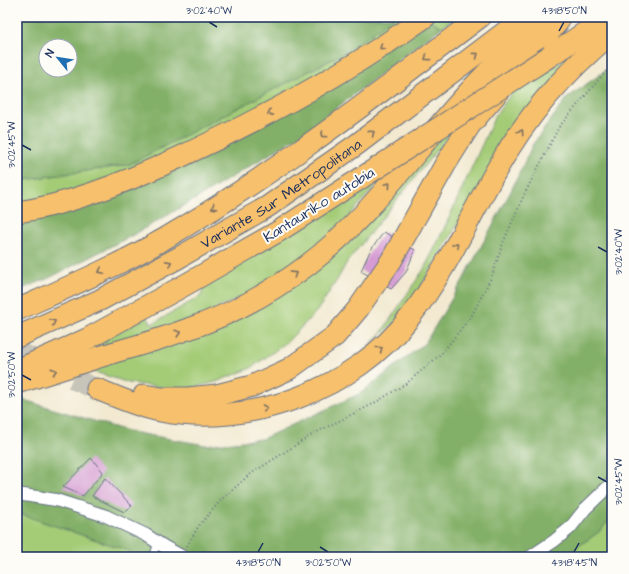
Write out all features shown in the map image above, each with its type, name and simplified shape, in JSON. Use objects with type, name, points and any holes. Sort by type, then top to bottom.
[{"type":"highway","points":[[17,212],[75,199],[115,185],[234,132],[311,91],[369,55],[425,17]]},
{"type":"highway","points":[[17,310],[85,280],[163,240],[245,188],[348,118],[480,17]]},
{"type":"highway","name":"Variante Sur Metropolitana","points":[[17,338],[100,300],[178,258],[267,207],[356,145],[525,17]]},
{"type":"highway","points":[[17,383],[195,327],[223,316],[258,298],[305,267],[337,240],[361,216],[456,105],[488,71],[525,36],[548,17]]},
{"type":"highway","points":[[562,17],[470,125],[391,261],[358,309],[335,336],[289,369],[252,386],[217,395],[188,398],[162,398],[97,388],[133,403],[159,411],[190,415],[227,414],[268,408],[296,398],[324,387],[355,368],[385,344],[410,318],[434,285],[498,167],[524,128],[552,90],[577,64],[612,33]]},
{"type":"highway","name":"Kantauriko autobia","points":[[17,370],[87,339],[279,231],[608,17]]},
{"type":"street","points":[[530,557],[570,528],[585,509],[612,483]]},
{"type":"street","points":[[17,494],[56,500],[106,516],[146,535],[182,557]]},
{"type":"lane","points":[[153,557],[160,544]]},
{"type":"green space","points":[[17,17],[394,17],[348,51],[128,165],[17,181]]},
{"type":"green space","points":[[394,17],[456,17],[442,27],[432,21],[247,134],[136,188],[93,202],[17,219],[17,181],[128,165],[348,51]]},
{"type":"green space","points":[[432,21],[442,27],[301,135],[133,235],[49,278],[17,291],[17,219],[93,202],[136,188],[247,134]]},
{"type":"green space","points":[[589,43],[458,224],[404,314],[361,353],[381,333],[424,269],[443,231],[495,116],[512,93]]},
{"type":"green space","points":[[612,66],[612,516],[600,531],[563,557],[128,557],[129,551],[17,513],[17,401],[20,399],[131,432],[205,445],[262,439],[361,393],[425,343],[462,282],[511,191],[533,144],[567,98]]},
{"type":"green space","points":[[453,130],[347,262],[317,311],[287,342],[251,368],[216,382],[183,390],[129,383],[89,370],[261,306],[437,138]]},
{"type":"green space","points":[[392,167],[338,229],[292,266],[246,295],[196,318],[143,336],[72,353],[147,317],[152,324],[201,296],[204,284]]},
{"type":"green space","points":[[17,513],[130,551],[128,557],[17,557]]},
{"type":"green space","points":[[612,516],[612,557],[563,557],[600,531]]},
{"type":"building","points":[[384,232],[415,250],[406,272],[391,289],[361,271],[370,251]]},
{"type":"building","points":[[91,458],[103,472],[83,496],[63,487]]},
{"type":"building","points":[[105,478],[132,506],[124,512],[92,496]]},
{"type":"tunnel","points":[[17,351],[73,379],[97,389]]}]
